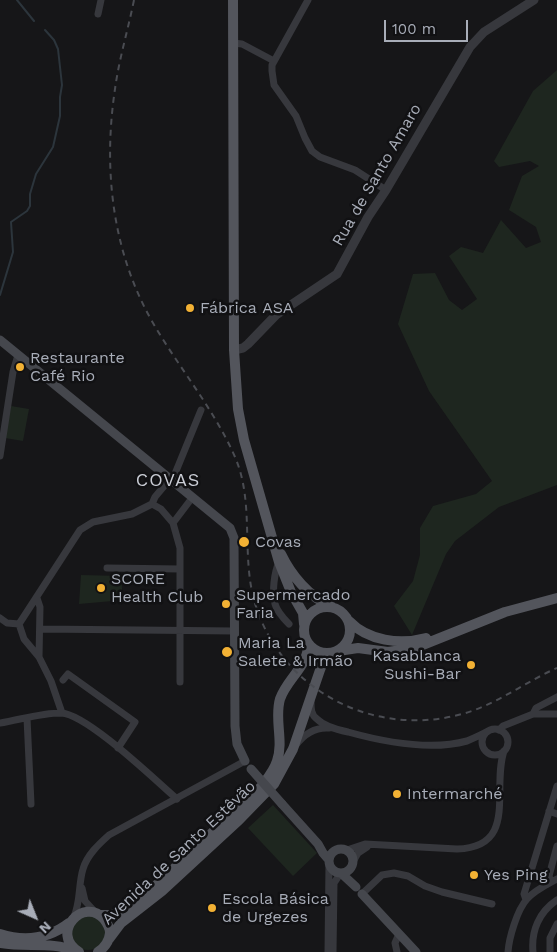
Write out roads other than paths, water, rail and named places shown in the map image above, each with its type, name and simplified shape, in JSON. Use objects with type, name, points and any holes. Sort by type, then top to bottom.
[{"type":"main road","points":[[233,0],[234,350],[241,426],[279,562],[291,592],[303,613],[303,631],[308,644],[318,652],[334,652],[358,648],[388,652],[405,650],[430,643],[513,609],[557,598]]},
{"type":"main road","points":[[0,340],[230,528],[234,538],[235,726],[237,744],[248,765],[318,844],[322,853],[329,861],[332,870],[344,872],[416,952]]},
{"type":"main road","points":[[269,528],[283,558],[298,580],[321,602],[345,615],[359,630],[375,638],[397,642],[418,640],[465,628]]},
{"type":"main road","points":[[304,624],[312,612],[319,608],[334,608]]},
{"type":"main road","points":[[334,652],[344,647],[350,634],[349,621]]},
{"type":"main road","name":"Avenida de Santo Estêvão","points":[[0,934],[28,939],[37,938],[53,934],[84,912],[111,915],[121,912],[148,893],[248,800],[265,782],[278,759],[277,720],[281,698],[288,683],[304,661],[308,644]]},
{"type":"main road","name":"Avenida de Santo Estêvão","points":[[98,952],[105,946],[121,923],[154,898],[264,796],[278,778],[293,750],[320,670],[326,658],[334,652]]},
{"type":"main road","points":[[318,844],[335,851],[342,849],[350,852],[354,860],[344,872]]},
{"type":"main road","points":[[329,861],[335,851]]},
{"type":"main road","points":[[98,914],[108,924],[109,939]]},
{"type":"main road","points":[[71,921],[68,938],[72,946],[79,952]]},
{"type":"main road","points":[[0,943],[20,946],[63,946],[79,952]]},
{"type":"street","points":[[98,14],[101,0]]},
{"type":"street","points":[[308,0],[274,61],[272,71],[274,86],[296,116],[312,151],[320,157],[355,170],[386,190]]},
{"type":"street","name":"Rua de Santo Amaro","points":[[234,350],[243,348],[267,323],[290,305],[337,274],[368,216],[386,190],[470,46],[484,32],[534,0]]},
{"type":"street","points":[[233,43],[242,44],[274,61]]},
{"type":"street","points":[[0,456],[13,372],[18,355]]},
{"type":"street","points":[[19,624],[80,530],[93,522],[132,514],[152,504],[155,497],[171,480],[201,410]]},
{"type":"street","points":[[173,523],[192,498]]},
{"type":"street","points":[[152,504],[161,509],[173,523],[180,548],[180,682]]},
{"type":"street","points":[[279,562],[276,569],[276,604],[289,624]]},
{"type":"street","points":[[107,568],[180,569]]},
{"type":"street","points":[[37,598],[40,608],[41,630],[39,657]]},
{"type":"street","points":[[0,618],[7,623],[19,624]]},
{"type":"street","points":[[19,624],[24,639],[39,657],[51,681],[62,713]]},
{"type":"street","points":[[41,630],[234,631]]},
{"type":"street","points":[[63,680],[68,674],[135,722],[118,748]]},
{"type":"street","points":[[533,714],[536,708],[557,697]]},
{"type":"street","points":[[310,699],[314,716],[332,728]]},
{"type":"street","points":[[0,723],[62,713],[87,724],[177,798]]},
{"type":"street","points":[[499,730],[503,726],[533,714],[557,714]]},
{"type":"street","points":[[27,718],[31,804]]},
{"type":"street","points":[[507,738],[515,722]]},
{"type":"street","points":[[293,750],[303,736],[318,728],[332,728],[371,738],[408,744],[466,741],[473,742],[492,754],[499,775]]},
{"type":"street","points":[[346,850],[365,844],[470,849],[486,841],[497,827],[499,775],[504,751],[508,744],[507,738],[503,732],[496,729],[466,741]]},
{"type":"street","points":[[484,748],[483,738],[488,731]]},
{"type":"street","points":[[492,754],[504,751]]},
{"type":"street","points":[[71,921],[78,906],[83,867],[94,849],[109,835],[177,798],[248,765]]},
{"type":"street","points":[[526,900],[524,894],[557,786]]},
{"type":"street","points":[[549,811],[557,814]]},
{"type":"street","points":[[354,860],[361,849],[379,846]]},
{"type":"street","points":[[508,952],[510,939],[526,900],[554,881],[549,876],[557,846]]},
{"type":"street","points":[[328,952],[329,861]]},
{"type":"street","points":[[334,952],[334,883],[344,872]]},
{"type":"street","points":[[359,890],[382,875],[394,873],[408,876],[425,886],[442,892],[492,904]]},
{"type":"street","points":[[81,883],[85,901],[98,914]]},
{"type":"street","points":[[533,952],[533,934],[541,916],[557,900]]},
{"type":"street","points":[[550,952],[550,938],[557,924]]},
{"type":"street","points":[[397,952],[395,943],[399,934]]},
{"type":"waterway","points":[[17,0],[34,21]]},
{"type":"waterway","points":[[0,295],[13,252],[11,222],[27,211],[30,206],[30,194],[36,174],[53,147],[60,116],[62,85],[58,49],[54,40],[45,30]]},
{"type":"railway","points":[[134,0],[115,89],[110,149],[114,209],[120,239],[128,268],[139,296],[153,323],[207,405],[235,457],[244,491],[250,579],[253,596],[265,629],[283,657],[306,680],[332,699],[362,712],[395,719],[428,720],[475,710],[557,668]]},
{"type":"place","name":"Fábrica ASA","points":[[190,308]]},
{"type":"place","name":"Restaurante Café Rio","points":[[20,367]]},
{"type":"place","name":"Covas","points":[[244,542]]},
{"type":"place","name":"SCORE Health Club","points":[[101,588]]},
{"type":"place","name":"Supermercado Faria","points":[[226,604]]},
{"type":"place","name":"Maria La Salete & Irmão","points":[[227,652]]},
{"type":"place","name":"Kasablanca Sushi-Bar","points":[[471,665]]},
{"type":"place","name":"Intermarché","points":[[397,794]]},
{"type":"place","name":"Yes Ping","points":[[474,875]]},
{"type":"place","name":"Escola Básica de Urgezes","points":[[212,908]]},
{"type":"district","name":"COVAS","points":[[168,481]]}]
